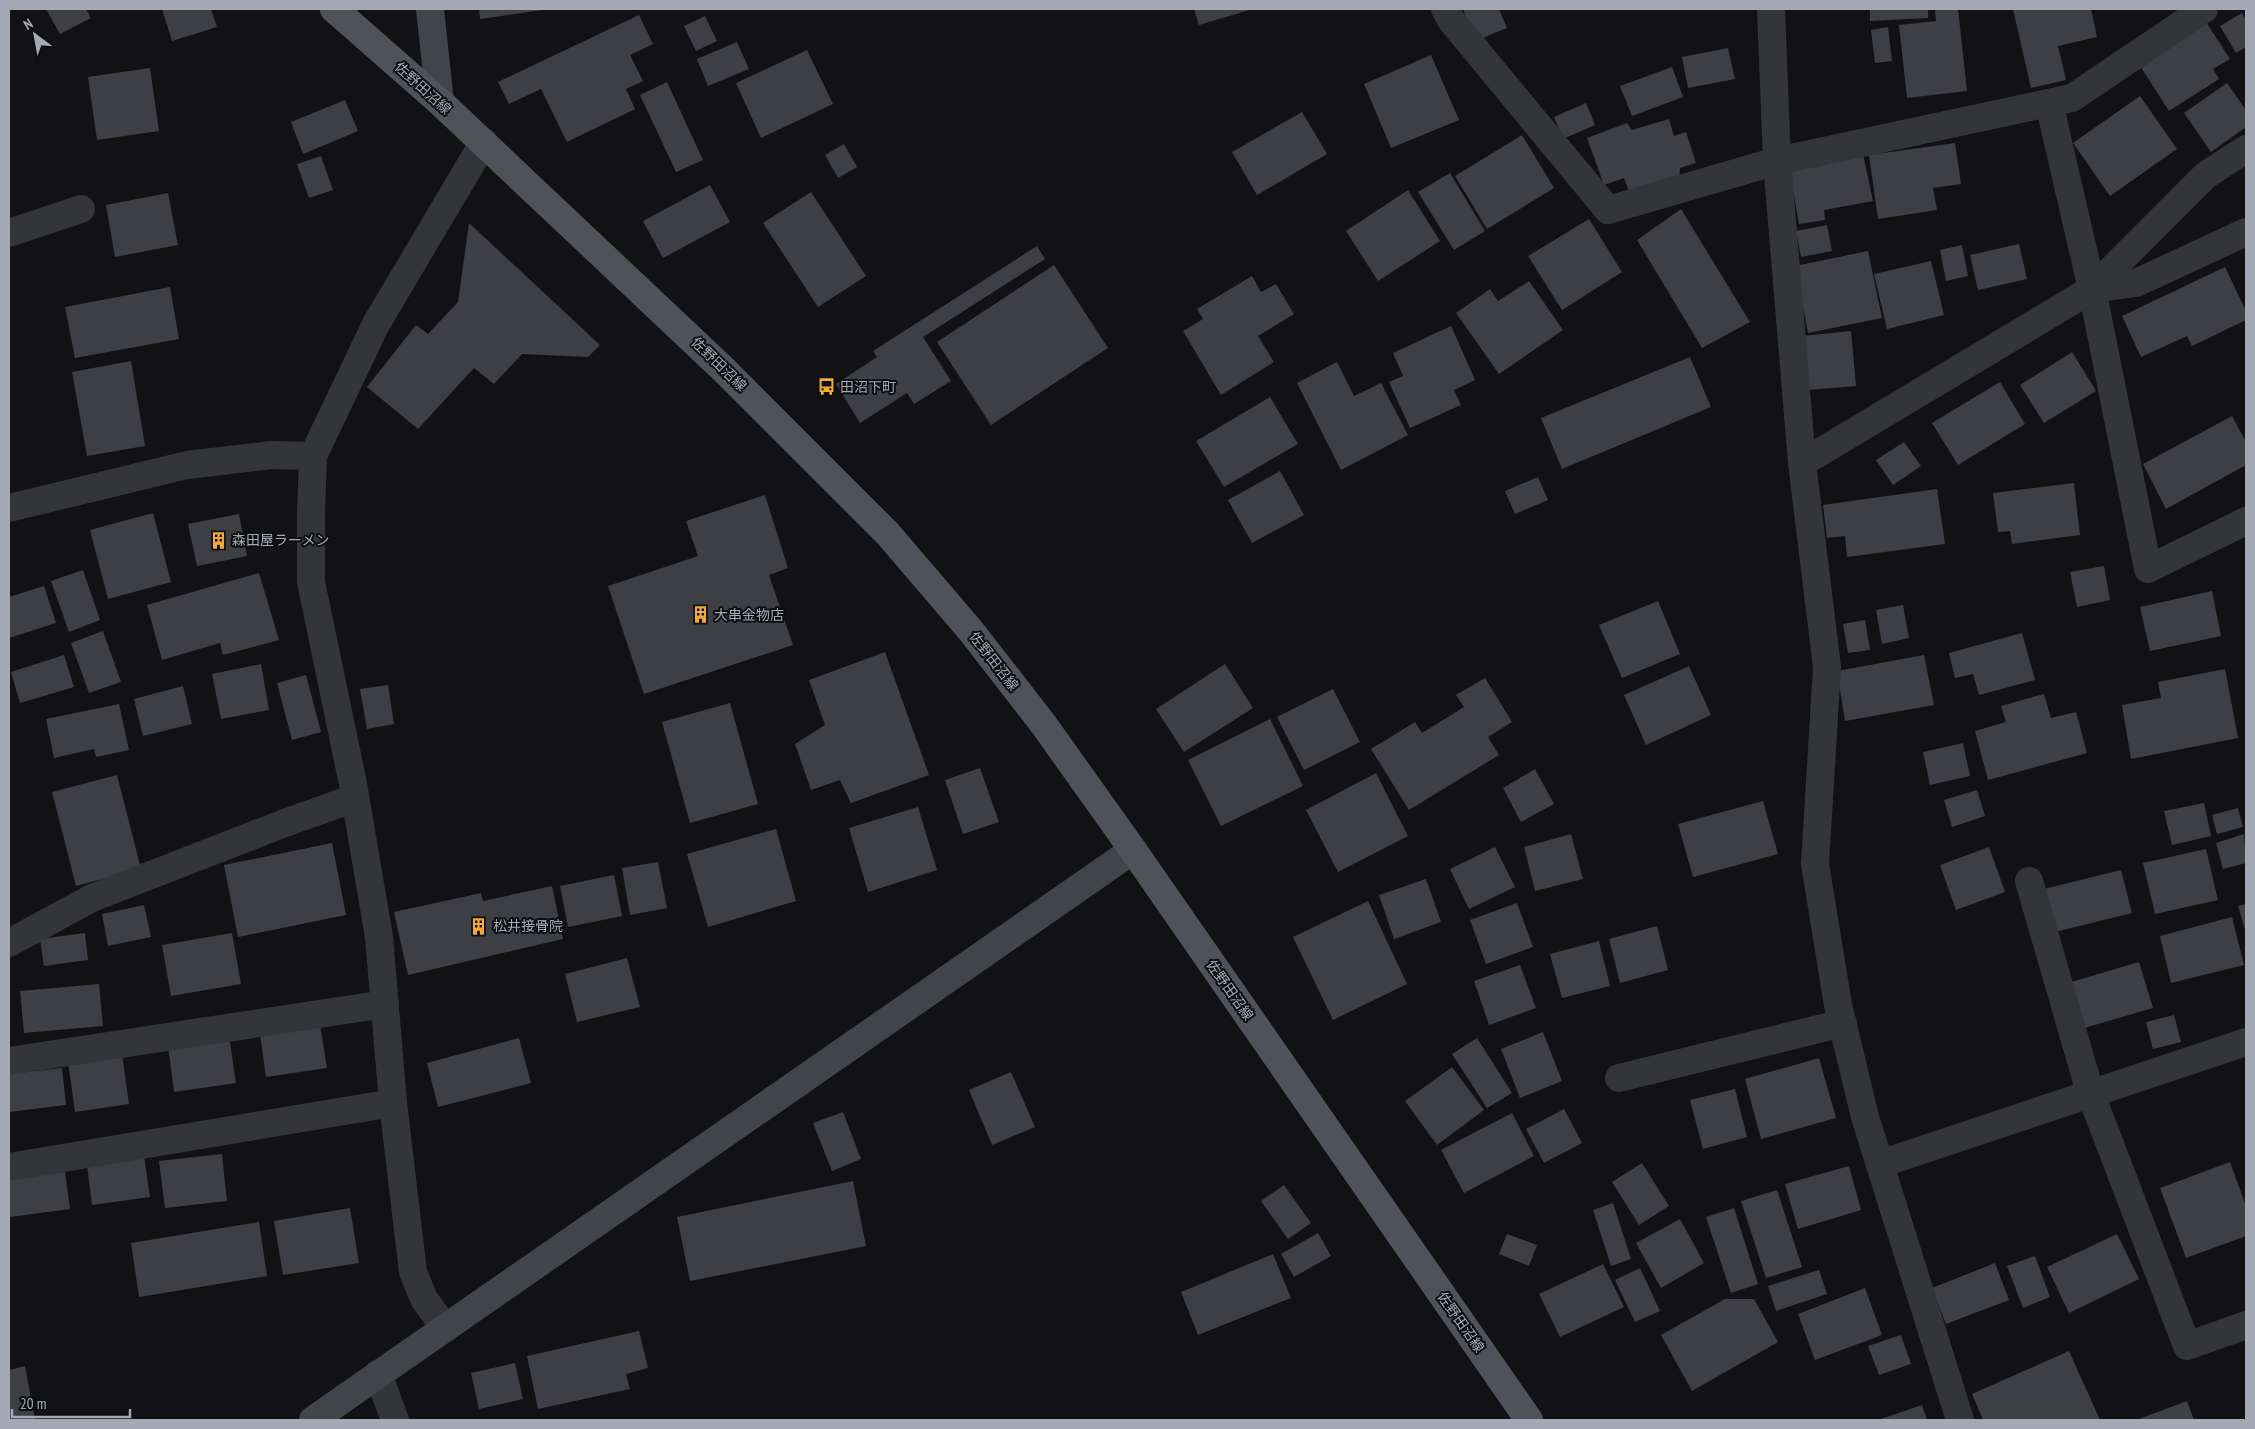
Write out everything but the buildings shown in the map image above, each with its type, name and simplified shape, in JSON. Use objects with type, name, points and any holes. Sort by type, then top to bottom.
[{"type":"main road","name":"佐野田沼線","points":[[334,9],[484,142],[729,374],[888,534],[971,631],[1044,725],[1133,850],[1529,1420]]},
{"type":"street","points":[[430,9],[440,102]]},
{"type":"street","points":[[1445,9],[1451,20],[1608,210],[1777,161],[2072,98],[2204,9]]},
{"type":"street","points":[[1771,9],[1777,161],[1802,463],[1827,667],[1815,864],[1843,1023],[1865,1117],[1960,1420]]},
{"type":"street","points":[[2049,103],[2092,289],[2148,569],[2246,521]]},
{"type":"street","points":[[444,1328],[424,1299],[413,1272],[393,1103],[379,937],[355,798],[311,582],[313,456],[376,324],[484,142]]},
{"type":"street","points":[[1802,463],[2092,289],[2206,175],[2246,149]]},
{"type":"street","points":[[9,233],[81,209]]},
{"type":"street","points":[[2092,289],[2136,282],[2246,232]]},
{"type":"street","points":[[10,504],[186,465],[272,455],[313,456]]},
{"type":"street","points":[[9,943],[92,898],[282,824],[355,798]]},
{"type":"street","points":[[313,1420],[1133,850]]},
{"type":"street","points":[[2029,882],[2090,1092],[2187,1346],[2246,1325]]},
{"type":"street","points":[[9,1061],[385,1004]]},
{"type":"street","points":[[1619,1078],[1843,1023]]},
{"type":"street","points":[[1880,1164],[2090,1092],[2246,1042]]},
{"type":"street","points":[[9,1167],[393,1103]]},
{"type":"street","points":[[378,1374],[395,1420]]},
{"type":"place","name":"田沼下町","points":[[826,387]]},
{"type":"place","name":"森田屋ラーメン","points":[[218,540]]},
{"type":"place","name":"大串金物店","points":[[700,615]]},
{"type":"place","name":"松井接骨院","points":[[479,926]]}]
